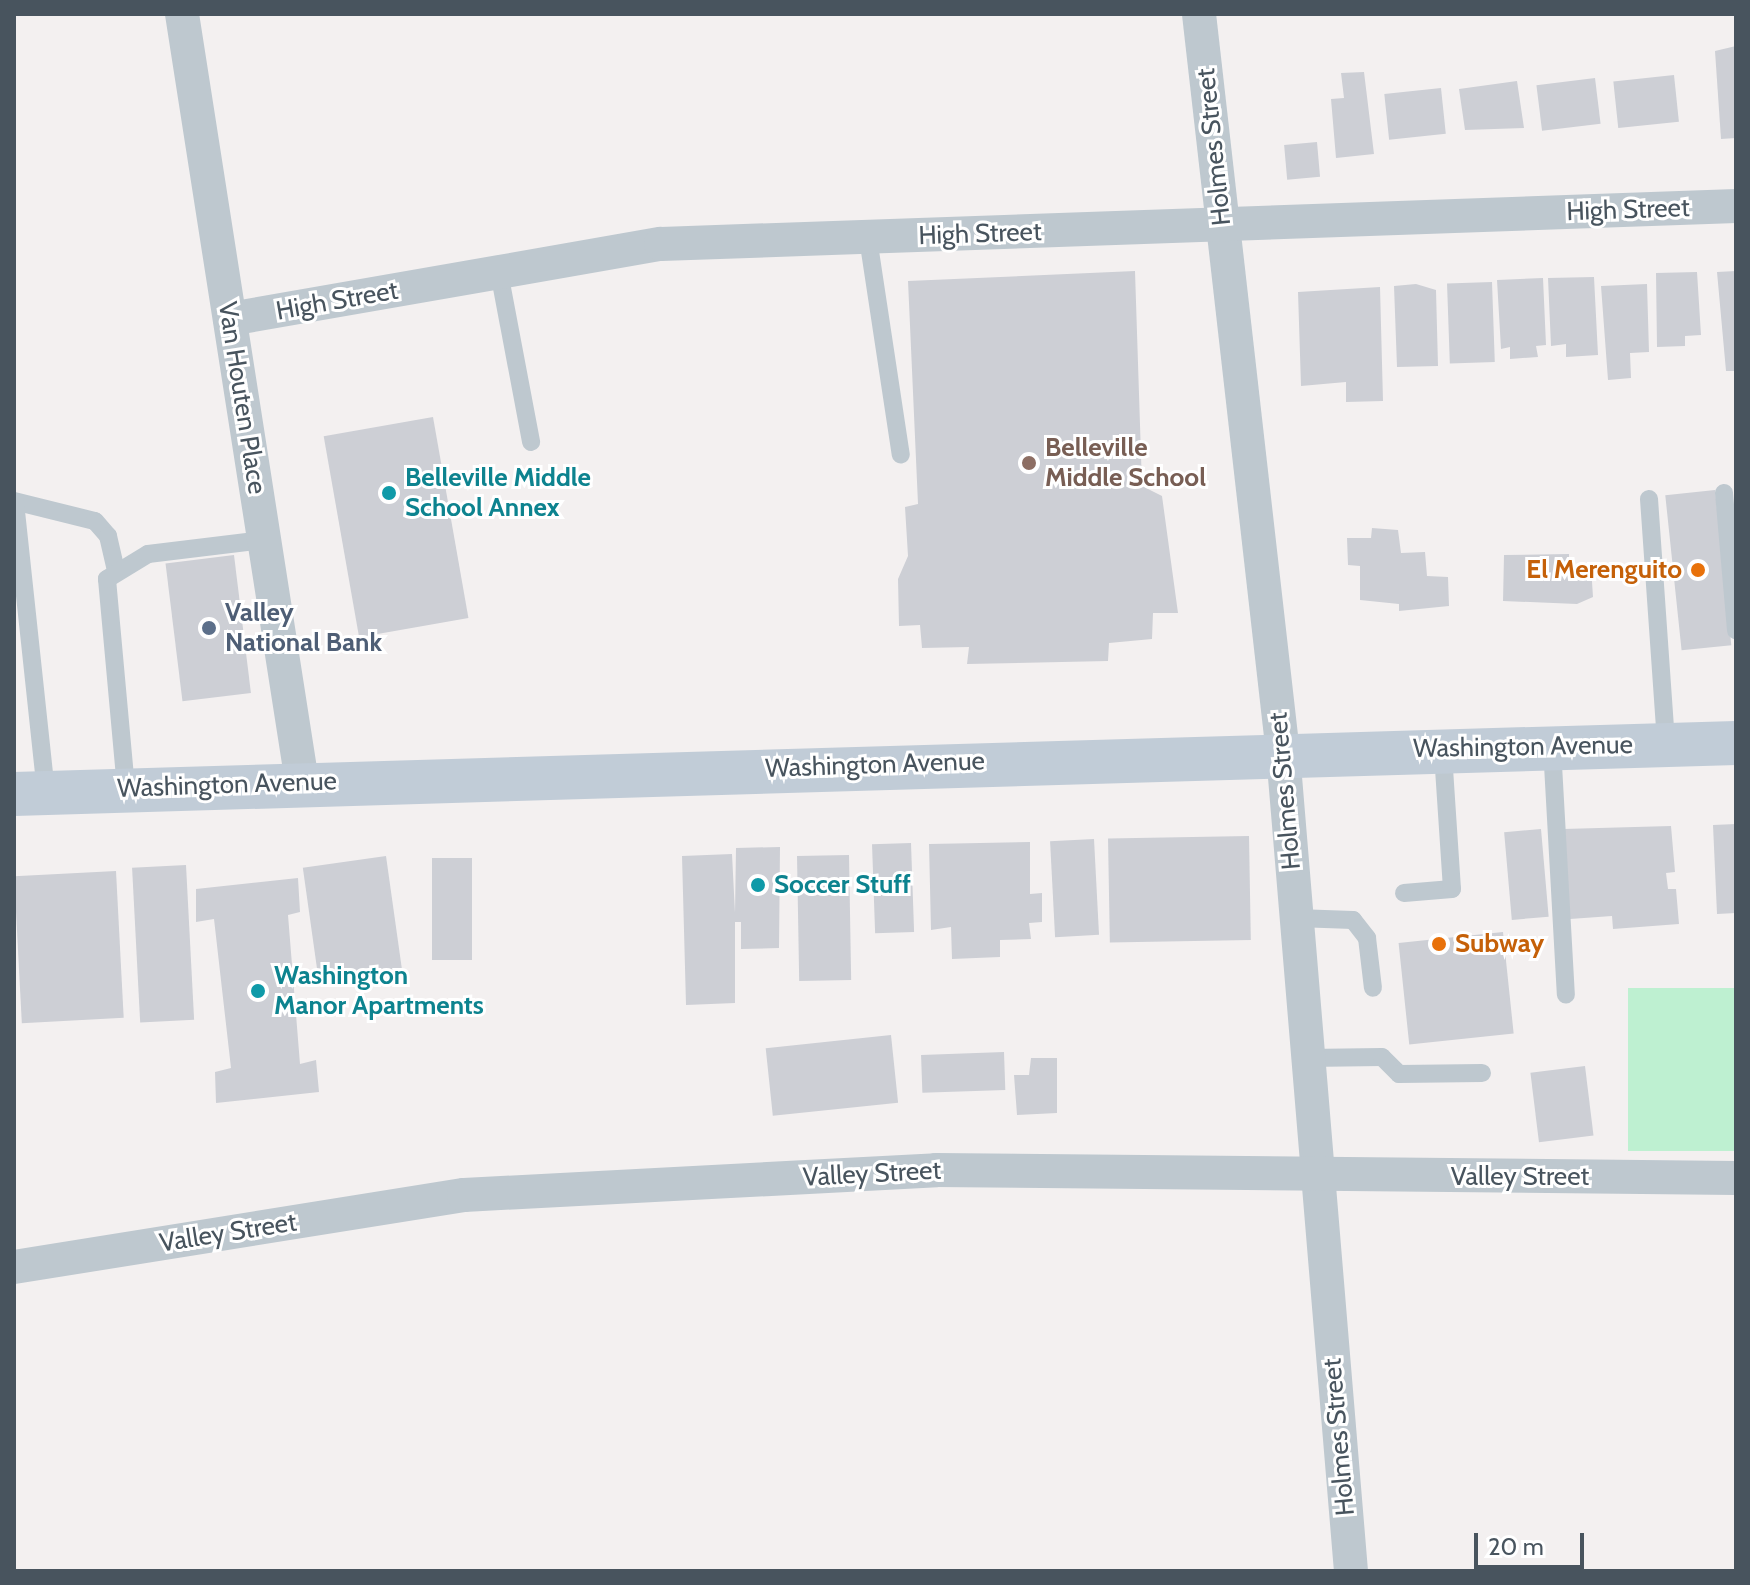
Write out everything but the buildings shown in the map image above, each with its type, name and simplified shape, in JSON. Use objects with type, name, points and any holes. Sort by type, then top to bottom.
[{"type":"main road","name":"Washington Avenue","points":[[30,793],[1283,753],[1736,743]]},
{"type":"street","name":"Van Houten Place","points":[[182,14],[302,782]]},
{"type":"street","name":"Holmes Street","points":[[1199,14],[1283,753],[1351,1571]]},
{"type":"street","name":"High Street","points":[[230,319],[661,244],[1223,227],[1736,206]]},
{"type":"street","name":"Valley Street","points":[[14,1267],[464,1195],[936,1170],[1736,1178]]},
{"type":"lane","points":[[868,238],[901,455]]},
{"type":"lane","points":[[499,272],[531,442]]},
{"type":"lane","points":[[1724,493],[1736,630]]},
{"type":"lane","points":[[1649,499],[1666,744]]},
{"type":"lane","points":[[30,793],[15,502],[95,521],[108,536],[116,572]]},
{"type":"lane","points":[[126,788],[107,579],[148,554],[264,540]]},
{"type":"lane","points":[[1552,747],[1566,995]]},
{"type":"lane","points":[[1404,893],[1452,889],[1443,749]]},
{"type":"lane","points":[[1296,918],[1353,920],[1367,938],[1373,988]]},
{"type":"lane","points":[[1307,1058],[1382,1057],[1399,1074],[1482,1073]]},
{"type":"green space","points":[[1628,988],[1736,988],[1736,1151],[1628,1151]]},
{"type":"place","name":"Belleville Middle School","points":[[1029,463]]},
{"type":"place","name":"Belleville Middle School Annex","points":[[389,493]]},
{"type":"place","name":"El Merenguito","points":[[1698,570]]},
{"type":"place","name":"Valley National Bank","points":[[209,628]]},
{"type":"place","name":"Soccer Stuff","points":[[758,885]]},
{"type":"place","name":"Subway","points":[[1439,944]]},
{"type":"place","name":"Washington Manor Apartments","points":[[258,991]]}]
